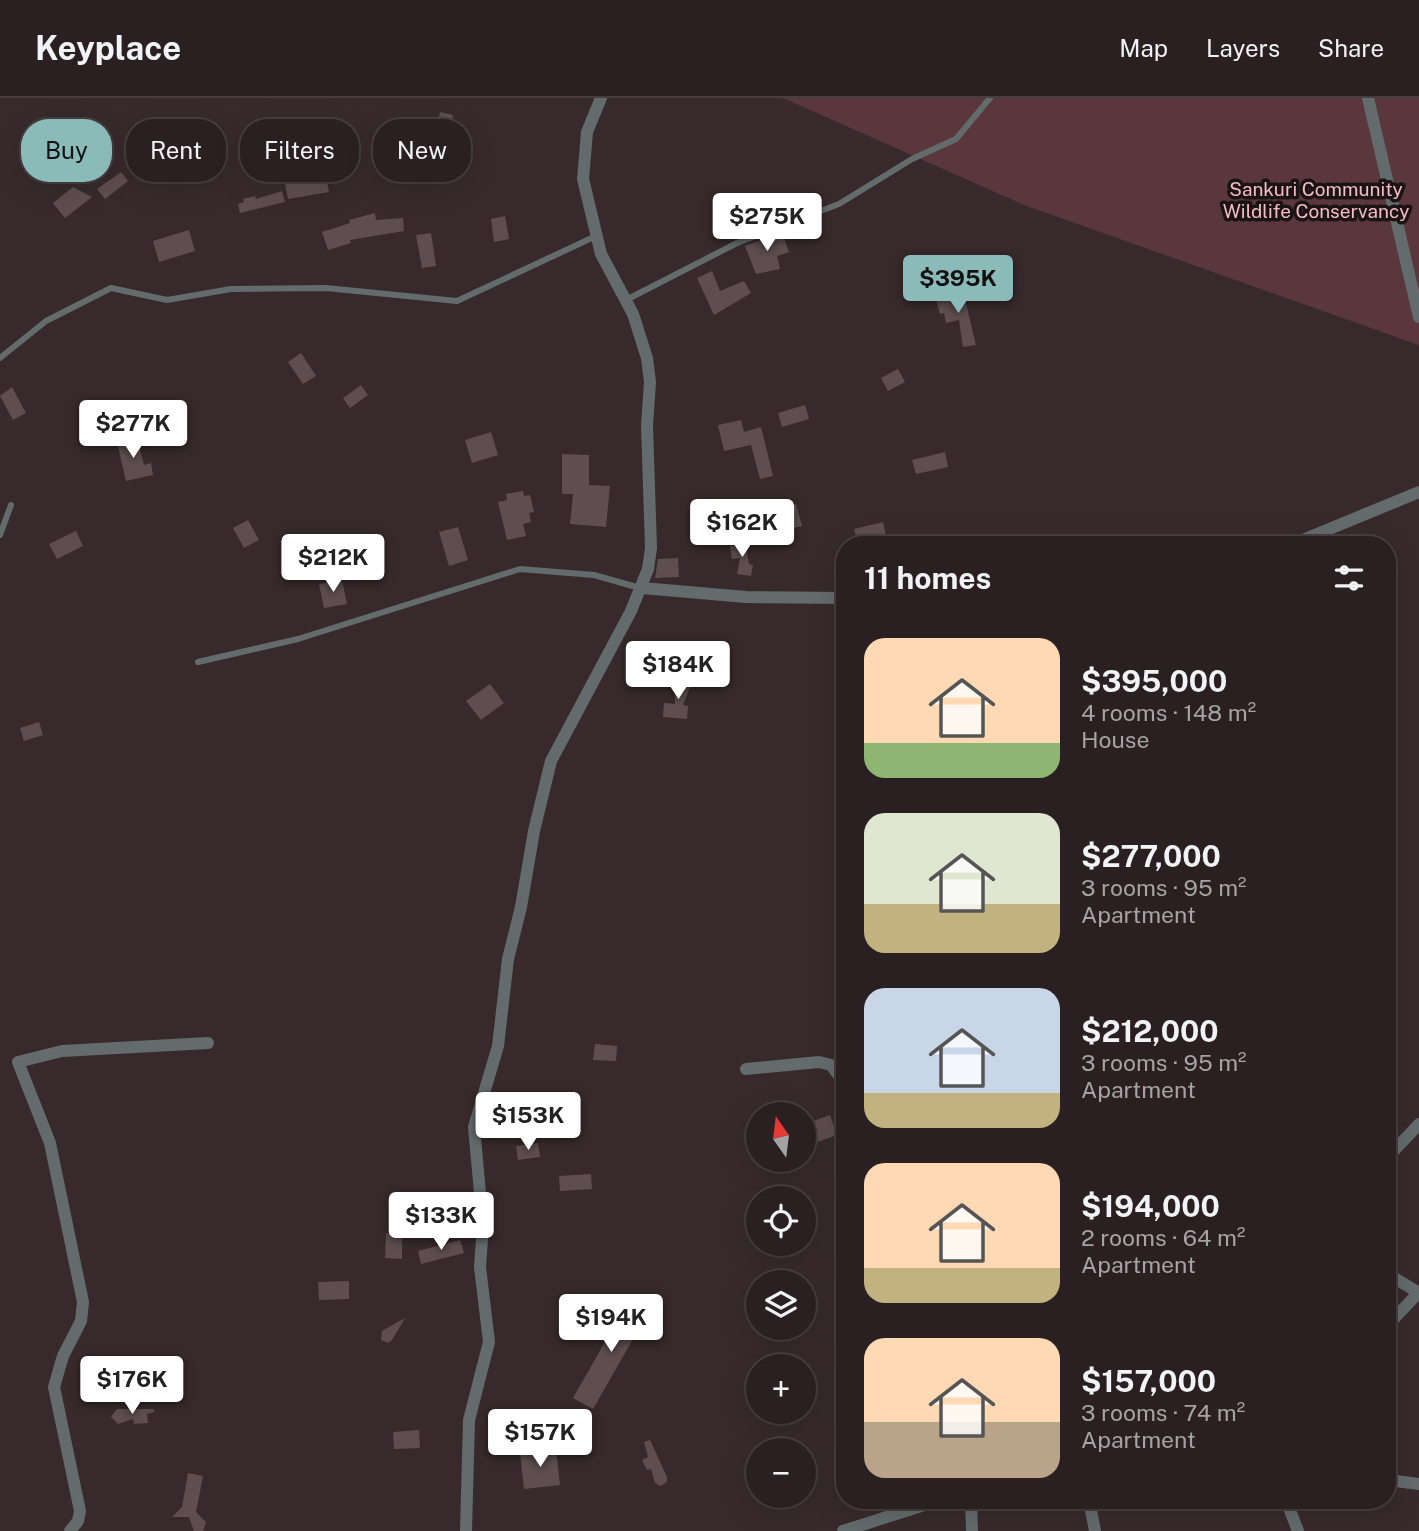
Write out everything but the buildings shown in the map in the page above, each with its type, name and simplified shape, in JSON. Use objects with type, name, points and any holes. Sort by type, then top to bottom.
[{"type":"street","points":[[466,1531],[469,1420],[489,1342],[480,1267],[483,1226],[474,1127],[498,1046],[508,959],[551,761],[642,589],[650,548],[647,426],[650,382],[641,336],[601,254],[583,179],[587,132],[601,98]]},
{"type":"street","points":[[1368,98],[1419,317]]},
{"type":"street","points":[[1312,536],[1419,492]]},
{"type":"street","points":[[642,589],[746,597],[836,598]]},
{"type":"street","points":[[70,1531],[78,1521],[80,1511],[54,1387],[63,1356],[81,1321],[83,1301],[50,1143],[18,1062],[62,1051],[208,1043]]},
{"type":"street","points":[[746,1069],[819,1062],[831,1065],[836,1072]]},
{"type":"street","points":[[1396,1148],[1419,1124]]},
{"type":"street","points":[[1396,1279],[1419,1292],[1396,1316]]},
{"type":"street","points":[[1396,1481],[1419,1484]]},
{"type":"street","points":[[843,1531],[912,1509]]},
{"type":"street","points":[[971,1509],[972,1531]]},
{"type":"street","points":[[1091,1509],[1095,1531]]},
{"type":"street","points":[[1288,1509],[1293,1527]]},
{"type":"lane","points":[[625,300],[737,243],[839,204],[912,159],[956,139],[990,98]]},
{"type":"lane","points":[[0,358],[46,321],[111,288],[167,300],[231,289],[326,288],[457,301],[596,236]]},
{"type":"lane","points":[[0,535],[10,505]]},
{"type":"lane","points":[[198,662],[298,639],[520,569],[594,575],[642,589]]},
{"type":"green space","name":"Sankuri Community Wildlife Conservancy","points":[[783,98],[1419,98],[1419,345],[1024,205]]}]
